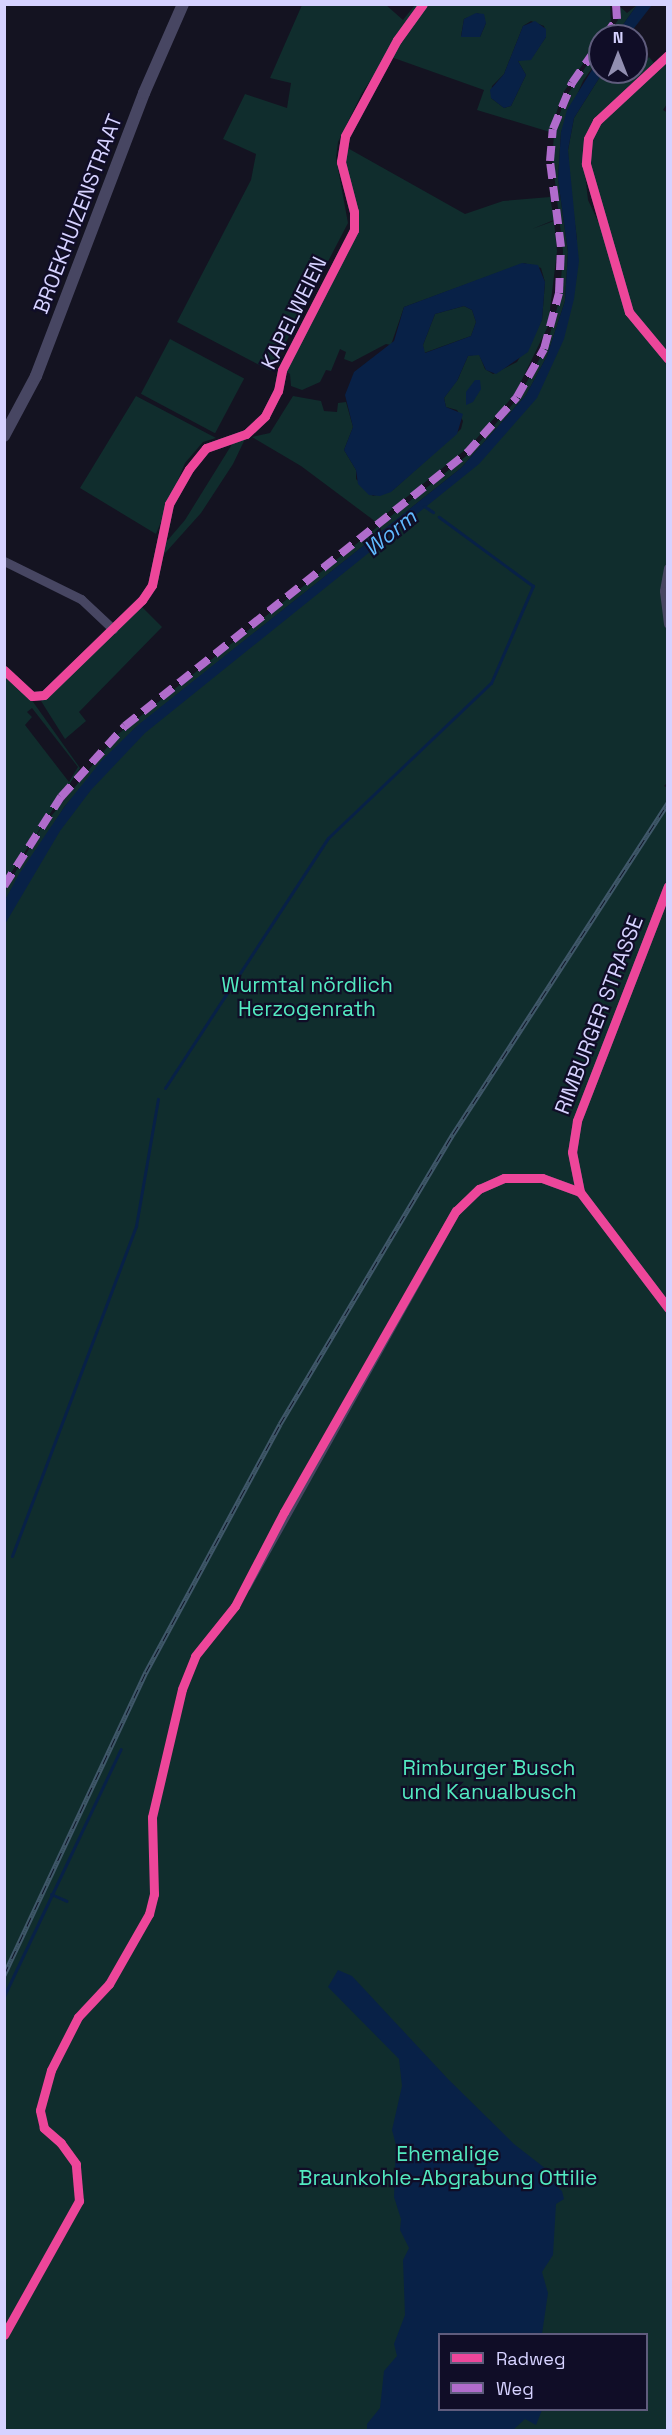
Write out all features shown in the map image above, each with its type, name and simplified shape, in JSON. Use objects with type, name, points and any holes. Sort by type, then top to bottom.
[{"type":"street","name":"BROEKHUIZENSTRAAT","points":[[4,436],[40,367],[144,93],[183,4]]},
{"type":"street","name":"KAPELWEIEN","points":[[4,670],[32,696],[44,695],[113,629],[149,591],[170,504],[196,457],[211,446],[246,434],[265,416],[278,391],[282,370],[354,230],[341,162],[345,136],[397,40],[423,4]]},
{"type":"street","points":[[668,55],[597,121],[588,139],[586,164],[629,312],[668,359]]},
{"type":"street","points":[[4,561],[81,599],[113,629]]},
{"type":"street","points":[[668,568],[668,624]]},
{"type":"street","name":"RIMBURGER STRASSE","points":[[580,1192],[573,1135],[668,886]]},
{"type":"street","points":[[246,1586],[456,1211],[479,1189],[504,1178],[542,1178],[580,1192],[668,1308]]},
{"type":"green space","points":[[610,4],[610,24],[588,24],[588,57],[563,93],[550,132],[477,110],[484,90],[391,57],[425,5]],"holes":[[[478,13],[486,23],[480,37],[461,36],[464,19]],[[531,21],[544,26],[546,37],[533,56],[518,61],[526,75],[511,106],[504,108],[491,98],[492,86],[504,74],[523,26]]]},
{"type":"green space","points":[[302,5],[386,5],[403,20],[415,5],[420,5],[362,93],[338,142],[336,158],[348,223],[271,371],[177,322],[251,180],[256,154],[223,139],[245,94],[287,108],[291,83],[270,78]]},
{"type":"green space","points":[[618,5],[627,13],[637,5],[624,24],[615,24],[618,20]]},
{"type":"green space","name":"Wurmtal nördlich Herzogenrath","points":[[649,57],[654,63],[648,69]]},
{"type":"green space","name":"Wurmtal nördlich Herzogenrath","points":[[667,61],[667,104],[663,110],[668,113],[668,782],[664,786],[668,788],[667,2430],[5,2430],[5,912],[53,830],[92,780],[152,719],[463,469],[529,399],[548,367],[568,304],[577,240],[568,150],[574,118],[595,84],[633,84],[592,124],[583,154],[588,200],[612,251],[591,182],[589,145],[604,118],[642,84],[648,84],[648,78]]},
{"type":"green space","points":[[588,63],[588,74],[561,132],[558,179],[568,252],[565,301],[547,356],[526,395],[461,468],[135,728],[65,806],[5,900],[5,890],[40,830],[117,735],[470,453],[518,398],[547,345],[560,297],[563,251],[552,156],[555,127],[566,97]]},
{"type":"green space","points":[[344,146],[465,214],[503,201],[550,197],[554,220],[532,229],[554,221],[557,251],[548,326],[515,394],[471,445],[376,522],[301,466],[252,437],[270,433],[293,396],[321,401],[324,411],[337,412],[338,403],[346,402],[353,427],[344,450],[356,470],[356,479],[373,496],[393,490],[461,429],[463,421],[457,410],[446,407],[444,398],[458,379],[468,356],[479,354],[485,369],[493,374],[517,362],[542,320],[545,282],[541,268],[524,263],[404,307],[391,345],[386,344],[352,362],[344,359],[346,352],[340,349],[331,371],[326,370],[320,382],[302,390],[291,386],[290,374],[285,371],[356,229],[344,168]]},
{"type":"green space","points":[[464,306],[472,310],[476,322],[471,336],[424,353],[423,345],[435,314]]},
{"type":"green space","points":[[170,339],[244,378],[215,433],[141,394]]},
{"type":"green space","points":[[136,396],[216,438],[203,442],[185,463],[156,534],[80,488]]},
{"type":"green space","points":[[246,437],[233,464],[201,513],[158,561],[161,548],[185,520],[234,441]]},
{"type":"green space","points":[[142,607],[162,627],[79,712],[86,721],[65,739],[41,701]]},
{"type":"green space","points":[[5,675],[31,699],[80,768],[5,882]],"holes":[[[32,708],[78,767],[69,782],[25,725],[32,717],[27,712]]]},
{"type":"water","points":[[637,5],[652,5],[637,24],[624,24]]},
{"type":"water","points":[[476,13],[484,14],[486,23],[480,37],[461,37],[464,19]]},
{"type":"water","points":[[535,21],[546,29],[546,37],[531,60],[518,61],[526,75],[511,106],[504,108],[491,98],[490,90],[504,74],[523,26]]},
{"type":"water","name":"Worm","points":[[588,76],[588,84],[595,84],[574,118],[568,150],[579,261],[574,299],[564,339],[537,398],[479,464],[145,733],[91,790],[60,831],[5,924],[5,900],[19,874],[65,806],[102,760],[138,725],[461,468],[526,395],[547,356],[565,301],[568,252],[558,179],[561,132],[567,110]]},
{"type":"water","points":[[522,263],[538,265],[545,282],[542,320],[528,352],[496,374],[486,370],[479,355],[468,356],[457,381],[444,398],[446,407],[463,414],[457,434],[391,492],[380,496],[369,495],[358,484],[356,470],[344,450],[353,427],[345,395],[354,372],[394,341],[404,307]],"holes":[[[464,306],[472,310],[476,322],[471,336],[425,353],[423,345],[435,314]]]},
{"type":"water","points":[[475,380],[480,380],[481,389],[473,402],[466,405],[466,392]]},
{"type":"water","points":[[338,1970],[352,1976],[448,2079],[514,2144],[546,2169],[549,2179],[562,2191],[564,2199],[556,2204],[553,2255],[542,2272],[548,2293],[542,2333],[438,2333],[438,2411],[542,2411],[536,2425],[525,2419],[513,2430],[367,2430],[367,2424],[380,2408],[384,2371],[397,2356],[394,2344],[405,2315],[403,2260],[409,2248],[400,2230],[401,2219],[394,2197],[396,2145],[392,2130],[402,2086],[399,2059],[328,1987]]},
{"type":"waterway","points":[[424,506],[433,512]]},
{"type":"waterway","points":[[165,1088],[328,838],[491,683],[533,586],[439,517]]},
{"type":"waterway","points":[[12,1556],[136,1226],[158,1099]]},
{"type":"waterway","points":[[4,1996],[121,1749]]},
{"type":"waterway","points":[[51,1894],[67,1901]]},
{"type":"railway","points":[[4,1975],[146,1672],[280,1424],[453,1134],[668,803]]},
{"type":"marked path","points":[[613,24],[617,19],[616,4]]},
{"type":"marked path","points":[[4,886],[61,797],[125,726],[467,453],[517,397],[544,349],[559,293],[561,247],[550,161],[553,129],[572,83],[588,60]]},
{"type":"cycle path","points":[[4,670],[32,696],[44,695],[142,600],[152,585],[169,504],[189,469],[206,448],[246,434],[265,416],[278,391],[282,370],[354,230],[354,212],[341,162],[345,136],[397,40],[423,4]]},
{"type":"cycle path","points":[[668,55],[597,121],[588,139],[586,164],[629,312],[668,359]]},
{"type":"cycle path","points":[[668,886],[577,1121],[572,1152],[580,1192],[668,1308]]},
{"type":"cycle path","points":[[4,2335],[79,2201],[76,2164],[61,2143],[44,2128],[40,2110],[51,2070],[78,2017],[109,1984],[149,1914],[154,1894],[152,1817],[182,1689],[195,1656],[235,1606],[284,1512],[456,1211],[479,1189],[504,1178],[542,1178],[580,1192]]},
{"type":"park label","name":"Rimburger Busch und Kanualbusch","points":[[489,1780]]},
{"type":"park label","name":"Ehemalige Braunkohle-Abgrabung Ottilie","points":[[448,2166]]}]
